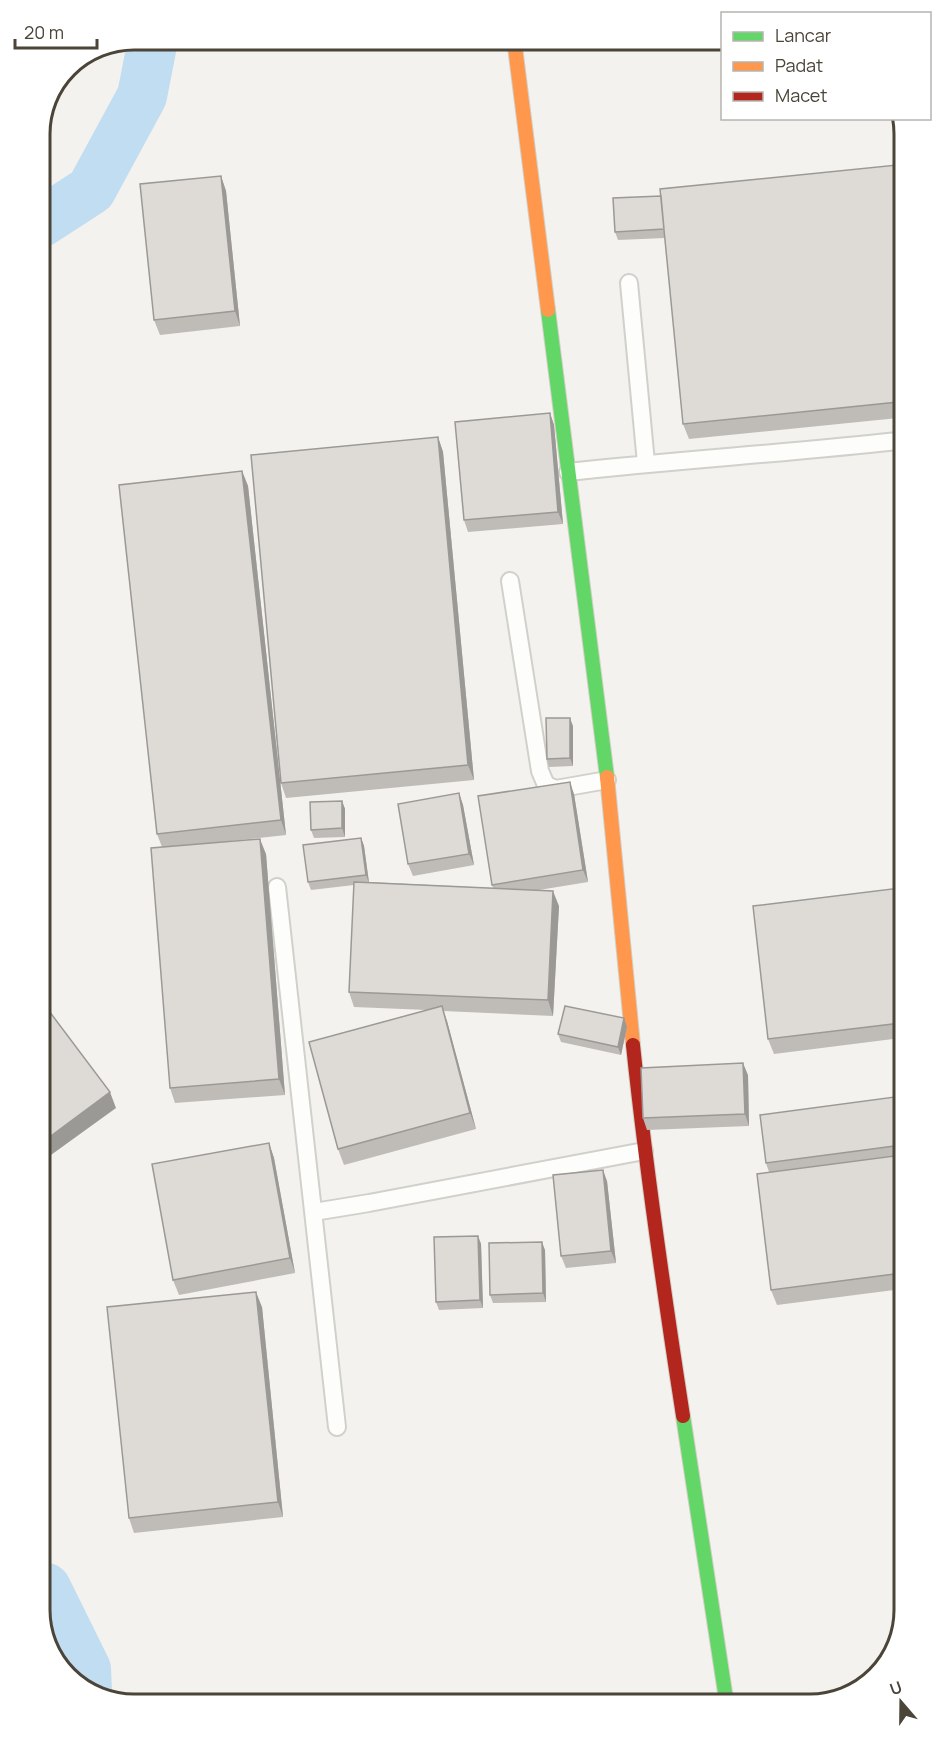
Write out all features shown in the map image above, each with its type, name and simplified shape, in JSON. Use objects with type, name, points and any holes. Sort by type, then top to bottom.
[{"type":"street","points":[[515,50],[607,780],[644,1151],[725,1694]]},
{"type":"lane","points":[[629,283],[646,463]]},
{"type":"lane","points":[[568,472],[894,441]]},
{"type":"lane","points":[[510,581],[543,781],[546,785],[556,789],[607,780]]},
{"type":"lane","points":[[277,887],[337,1427]]},
{"type":"lane","points":[[314,1212],[644,1151]]},
{"type":"building","points":[[894,165],[894,402],[683,424],[660,189]]},
{"type":"building","points":[[221,176],[235,311],[154,320],[140,184]]},
{"type":"building","points":[[661,196],[664,229],[615,232],[613,198]]},
{"type":"building","points":[[550,413],[558,512],[464,520],[455,422]]},
{"type":"building","points":[[438,437],[468,765],[281,783],[251,455]]},
{"type":"building","points":[[242,471],[281,820],[157,834],[119,485]]},
{"type":"building","points":[[546,718],[570,718],[570,758],[547,759]]},
{"type":"building","points":[[570,782],[583,870],[492,885],[478,796]]},
{"type":"building","points":[[459,793],[469,854],[408,864],[398,804]]},
{"type":"building","points":[[342,801],[342,828],[311,830],[310,802]]},
{"type":"building","points":[[361,838],[366,875],[308,882],[303,845]]},
{"type":"building","points":[[260,839],[279,1079],[170,1088],[151,848]]},
{"type":"building","points":[[354,882],[553,891],[548,1000],[349,992]]},
{"type":"building","points":[[894,889],[894,1024],[768,1039],[753,906]]},
{"type":"building","points":[[442,1006],[470,1113],[338,1149],[309,1042]]},
{"type":"building","points":[[565,1006],[624,1018],[618,1047],[558,1034]]},
{"type":"building","points":[[50,1012],[110,1092],[50,1137]]},
{"type":"building","points":[[743,1063],[745,1114],[643,1118],[641,1068]]},
{"type":"building","points":[[894,1097],[894,1146],[766,1163],[760,1115]]},
{"type":"building","points":[[269,1143],[290,1258],[173,1280],[152,1164]]},
{"type":"building","points":[[894,1156],[894,1274],[771,1290],[757,1174]]},
{"type":"building","points":[[603,1170],[611,1251],[561,1256],[553,1175]]},
{"type":"building","points":[[478,1236],[480,1300],[436,1302],[434,1237]]},
{"type":"building","points":[[542,1242],[543,1293],[490,1295],[489,1243]]},
{"type":"building","points":[[256,1292],[278,1502],[129,1518],[107,1307]]},
{"type":"waterway","points":[[50,217],[91,190],[142,96],[151,50]]},
{"type":"waterway","points":[[50,1596],[86,1669],[86,1679]]},
{"type":"traffic: fast","points":[[548,310],[607,777]]},
{"type":"traffic: fast","points":[[683,1416],[725,1694]]},
{"type":"traffic: slow","points":[[515,50],[548,310]]},
{"type":"traffic: slow","points":[[607,777],[633,1045]]},
{"type":"traffic: jam","points":[[633,1045],[656,1231],[683,1416]]}]
